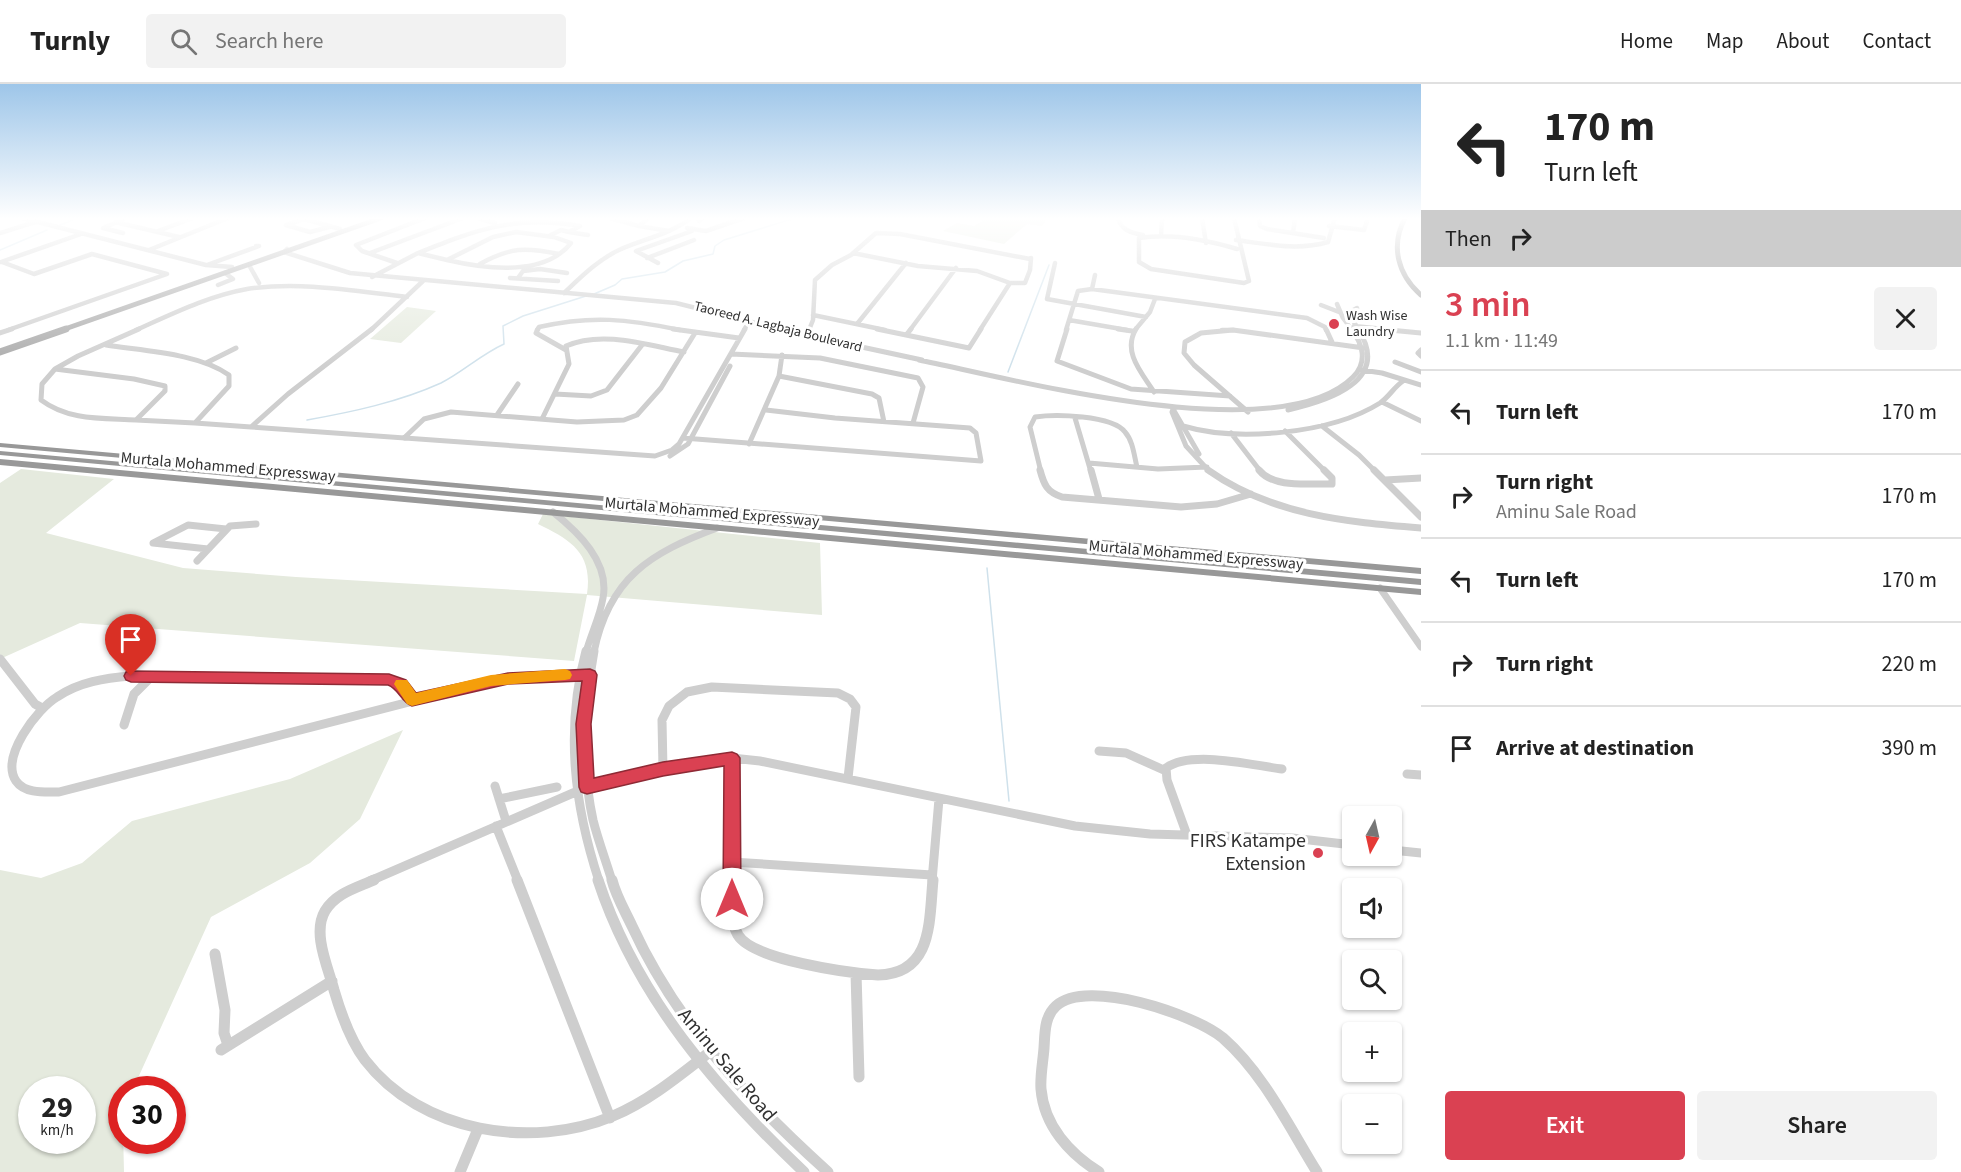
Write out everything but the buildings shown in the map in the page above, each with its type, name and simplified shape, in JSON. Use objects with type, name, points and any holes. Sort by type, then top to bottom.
[{"type":"highway","name":"Murtala Mohammed Expressway","points":[[0,442],[6,452]]},
{"type":"highway","name":"Murtala Mohammed Expressway","points":[[0,442],[1421,565]]},
{"type":"highway","name":"Murtala Mohammed Expressway","points":[[6,452],[294,471],[1421,571]]},
{"type":"highway","name":"Murtala Mohammed Expressway","points":[[6,452],[1421,582]]},
{"type":"highway","name":"Murtala Mohammed Expressway","points":[[0,462],[1421,592]]},
{"type":"highway","points":[[286,479],[294,471]]},
{"type":"highway","points":[[307,481],[308,476],[317,473]]},
{"type":"highway","points":[[383,488],[437,501]]},
{"type":"highway","points":[[906,525],[961,524]]},
{"type":"highway","points":[[903,544],[966,540]]},
{"type":"main road","points":[[112,311],[227,269]]},
{"type":"main road","points":[[0,350],[238,269]]},
{"type":"main road","points":[[1403,269],[1413,288],[1421,295]]},
{"type":"street","points":[[17,269],[34,274],[50,269]]},
{"type":"street","points":[[0,333],[168,274],[149,269]]},
{"type":"street","points":[[210,269],[216,273]]},
{"type":"street","points":[[251,269],[259,283]]},
{"type":"street","name":"Taoreed A. Lagbaja Boulevard","points":[[337,269],[372,277],[653,299],[748,323],[762,324],[886,353],[1123,404],[1175,412],[1290,410],[1326,400],[1346,390],[1363,370]]},
{"type":"street","points":[[372,277],[387,269]]},
{"type":"street","points":[[518,278],[527,269]]},
{"type":"street","points":[[534,269],[567,273]]},
{"type":"street","points":[[564,293],[592,269]]},
{"type":"street","points":[[807,335],[813,315],[815,280],[828,269]]},
{"type":"street","points":[[857,324],[901,269]]},
{"type":"street","points":[[907,334],[955,269]]},
{"type":"street","points":[[961,269],[987,273],[1010,283],[1025,283],[1030,269]]},
{"type":"street","points":[[1053,269],[1047,299],[1146,317]]},
{"type":"street","points":[[1156,269],[1247,282],[1243,269]]},
{"type":"street","points":[[548,280],[558,272]]},
{"type":"street","points":[[218,285],[233,278],[225,273]]},
{"type":"street","points":[[1092,289],[1095,275]]},
{"type":"street","points":[[510,278],[558,281]]},
{"type":"street","points":[[251,427],[288,394],[348,350],[423,281]]},
{"type":"street","points":[[813,315],[969,348],[1010,283]]},
{"type":"street","points":[[406,297],[307,288],[256,288],[193,306],[105,344],[55,369],[44,380],[39,391],[41,400],[48,407],[72,415],[404,438],[500,446],[504,450],[640,460],[657,459],[674,455],[682,450],[748,323]]},
{"type":"street","points":[[1230,396],[1131,389],[1057,361],[1078,291],[1092,289],[1307,318],[1323,325],[1332,342]]},
{"type":"street","points":[[1154,392],[1129,344],[1132,331],[1154,308],[1155,299]]},
{"type":"street","points":[[1321,305],[1344,313],[1355,326],[1365,348],[1363,370],[1421,386]]},
{"type":"street","points":[[1344,313],[1357,308]]},
{"type":"street","points":[[566,350],[536,333],[539,327],[565,321],[600,318],[643,322],[695,333],[739,338]]},
{"type":"street","points":[[1069,320],[1132,331]]},
{"type":"street","points":[[734,353],[739,338],[748,323]]},
{"type":"street","points":[[1355,326],[1421,333]]},
{"type":"street","points":[[1248,412],[1184,353],[1185,342],[1211,331],[1233,330],[1365,348]]},
{"type":"street","points":[[404,438],[421,420],[436,414],[451,412],[608,423],[636,416],[644,409],[695,333]]},
{"type":"street","points":[[542,419],[569,364],[566,346],[571,342],[585,340],[642,345],[684,352]]},
{"type":"street","points":[[105,344],[206,363],[224,369],[231,380],[230,386],[195,423]]},
{"type":"street","points":[[555,393],[591,396],[607,390],[642,345]]},
{"type":"street","points":[[206,363],[236,348]]},
{"type":"street","points":[[1421,350],[1418,353],[1421,356]]},
{"type":"street","points":[[734,353],[750,356],[782,355],[820,358],[918,378],[922,389],[913,423]]},
{"type":"street","name":"Taoreed A. Lagbaja Boulevard","points":[[886,353],[922,360]]},
{"type":"street","points":[[749,444],[766,410],[779,376],[784,357],[782,355]]},
{"type":"street","points":[[1395,362],[1421,372]]},
{"type":"street","points":[[55,369],[134,379],[165,386],[165,391],[136,420]]},
{"type":"street","points":[[1381,374],[1398,381],[1421,386]]},
{"type":"street","points":[[779,376],[872,394],[879,398],[884,422]]},
{"type":"street","points":[[1184,430],[1231,434],[1322,426],[1355,416],[1382,402],[1398,381]]},
{"type":"street","points":[[497,415],[518,384]]},
{"type":"street","points":[[1382,402],[1421,420]]},
{"type":"street","points":[[687,438],[981,461],[974,430],[766,410]]},
{"type":"street","points":[[1175,412],[1196,452],[1208,467],[1246,488],[1306,510],[1350,517],[1421,523]]},
{"type":"street","points":[[1175,412],[1187,447],[1208,467],[1242,493]]},
{"type":"street","points":[[1137,467],[1128,435],[1123,429],[1105,422],[1075,418],[1039,416],[1032,422],[1030,427],[1044,485],[1046,490],[1062,497],[1181,507],[1217,504],[1242,493],[1251,494],[1306,514],[1350,522],[1421,528]]},
{"type":"street","points":[[1075,418],[1099,500]]},
{"type":"street","points":[[1322,426],[1359,455],[1421,517]]},
{"type":"street","points":[[1231,434],[1266,479],[1278,482],[1332,484],[1332,478],[1285,431]]},
{"type":"street","points":[[1089,463],[1176,469],[1208,467]]},
{"type":"street","points":[[1385,480],[1421,478]]},
{"type":"street","points":[[553,512],[577,531],[590,546],[600,570],[607,597]]},
{"type":"street","points":[[197,561],[226,529],[236,524],[256,524]]},
{"type":"street","points":[[208,549],[153,543],[188,525],[226,529]]},
{"type":"street","points":[[607,597],[650,556],[674,543],[717,528]]},
{"type":"street","points":[[1380,588],[1421,647]]},
{"type":"street","name":"Aminu Sale Road","points":[[607,597],[585,675],[581,788],[589,852],[604,898],[621,937],[659,1003],[698,1060],[772,1143],[804,1172]]},
{"type":"street","points":[[0,659],[35,704],[42,708]]},
{"type":"street","points":[[412,700],[401,684],[389,679],[109,677],[88,681],[42,708],[26,728],[12,755],[11,771],[19,784],[27,789],[46,793],[88,785],[499,679],[585,675]]},
{"type":"street","points":[[124,725],[134,694],[151,676]]},
{"type":"street","points":[[663,769],[662,720],[669,706],[687,692],[712,687],[815,692],[843,695],[856,707],[848,778]]},
{"type":"street","points":[[1099,751],[1110,750],[1126,753],[1166,771]]},
{"type":"street","points":[[732,758],[732,917],[739,937],[759,951],[856,973],[890,975],[907,969],[919,958],[926,943],[939,799]]},
{"type":"street","points":[[711,1051],[658,1093],[610,1118],[569,1128],[527,1133],[478,1129],[432,1113],[405,1099],[382,1080],[354,1042],[332,981],[319,932],[324,911],[339,894],[581,788],[663,769],[732,758],[760,760],[1075,826],[1150,834],[1292,838],[1342,844]]},
{"type":"street","points":[[1187,835],[1167,780],[1166,768],[1171,764],[1185,759],[1282,769]]},
{"type":"street","points":[[1407,774],[1421,776]]},
{"type":"street","points":[[495,786],[499,799],[501,823],[610,1118]]},
{"type":"street","points":[[499,799],[557,787]]},
{"type":"street","name":"Aminu Sale Road","points":[[581,788],[623,911],[647,958],[692,1027],[749,1096],[798,1148],[828,1172]]},
{"type":"street","points":[[1402,851],[1421,853]]},
{"type":"street","points":[[732,862],[932,875]]},
{"type":"street","points":[[215,954],[225,1010],[225,1048],[332,981]]},
{"type":"street","points":[[856,973],[859,1077]]},
{"type":"street","points":[[1099,1172],[1075,1156],[1060,1138],[1045,1108],[1041,1091],[1048,1016],[1063,1000],[1088,994],[1165,1011],[1196,1021],[1216,1034],[1242,1058],[1317,1172]]},
{"type":"street","points":[[460,1172],[478,1129]]},
{"type":"shaded area","points":[[407,307],[436,311],[401,343],[370,339]]},
{"type":"shaded area","points":[[21,469],[114,479],[46,533],[183,568],[587,594],[587,568],[583,558],[570,542],[538,524],[543,514],[820,543],[822,615],[587,595],[574,661],[80,623],[0,659],[0,483]]},
{"type":"shaded area","points":[[403,730],[360,819],[310,863],[211,917],[139,1076],[108,1076],[108,1154],[124,1154],[124,1172],[0,1172],[0,870],[41,878],[82,863],[132,821],[290,779]]},
{"type":"waterway","points":[[594,294],[615,285],[622,279],[665,272],[670,269]]},
{"type":"waterway","points":[[1008,372],[1048,269]]},
{"type":"waterway","points":[[307,420],[375,406],[441,383],[504,344],[503,326],[523,316],[586,296]]},
{"type":"waterway","points":[[987,568],[1009,801]]},
{"type":"slow traffic","points":[[401,684],[412,700],[508,678],[565,675]]},
{"type":"place","name":"Wash Wise Laundry","points":[[1334,324]]},
{"type":"place","name":"FIRS Katampe Extension","points":[[1318,853]]},
{"type":"route","points":[[131,676],[389,679],[401,684],[412,700],[508,678],[590,675],[584,724],[587,787],[706,760],[732,758],[732,899]]}]
